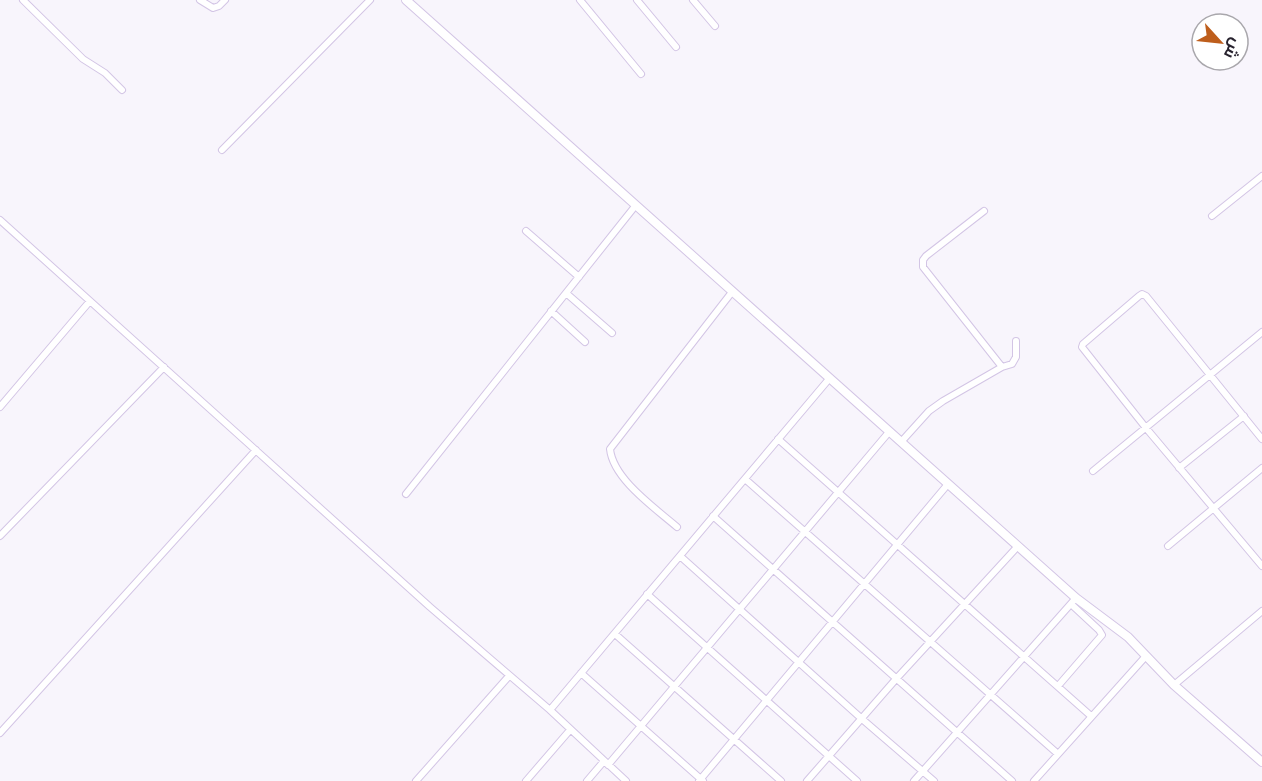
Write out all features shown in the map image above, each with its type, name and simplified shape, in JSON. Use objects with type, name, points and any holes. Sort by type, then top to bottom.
[{"type":"street","points":[[23,0],[83,59],[105,73],[122,90]]},
{"type":"street","points":[[200,0],[213,8],[225,0]]},
{"type":"street","points":[[222,150],[370,0]]},
{"type":"street","points":[[406,0],[1018,546],[1074,601],[1102,635],[1058,686]]},
{"type":"street","points":[[580,0],[641,74]]},
{"type":"street","points":[[637,0],[676,47]]},
{"type":"street","points":[[693,0],[715,26]]},
{"type":"street","points":[[1212,216],[1262,176]]},
{"type":"street","points":[[406,494],[636,205]]},
{"type":"street","points":[[984,211],[926,256],[922,267],[1002,367]]},
{"type":"street","points":[[0,220],[626,781]]},
{"type":"street","points":[[526,231],[579,277]]},
{"type":"street","points":[[677,527],[623,478],[615,465],[610,449],[732,292]]},
{"type":"street","points":[[566,293],[612,333]]},
{"type":"street","points":[[1262,439],[1142,294],[1086,339],[1082,347],[1146,428],[1262,566]]},
{"type":"street","points":[[0,407],[90,301]]},
{"type":"street","points":[[551,311],[585,342]]},
{"type":"street","points":[[1093,471],[1262,332]]},
{"type":"street","points":[[901,442],[929,411],[943,401],[1002,367],[1010,366],[1017,353],[1016,341]]},
{"type":"street","points":[[0,536],[164,367]]},
{"type":"street","points":[[549,710],[829,379]]},
{"type":"street","points":[[1179,468],[1244,416]]},
{"type":"street","points":[[587,781],[641,726],[889,432]]},
{"type":"street","points":[[778,439],[840,491],[1091,716]]},
{"type":"street","points":[[0,732],[256,450]]},
{"type":"street","points":[[1168,546],[1262,468]]},
{"type":"street","points":[[745,479],[1058,754]]},
{"type":"street","points":[[581,673],[701,780],[948,484]]},
{"type":"street","points":[[713,516],[1012,781]]},
{"type":"street","points":[[807,781],[964,603],[1018,546]]},
{"type":"street","points":[[680,556],[934,781]]},
{"type":"street","points":[[647,594],[856,781]]},
{"type":"street","points":[[1074,601],[1128,637],[1174,685],[1262,762]]},
{"type":"street","points":[[914,781],[1074,601]]},
{"type":"street","points":[[1174,685],[1262,611]]},
{"type":"street","points":[[615,633],[781,781]]},
{"type":"street","points":[[1034,781],[1146,656]]},
{"type":"street","points":[[416,781],[509,676]]},
{"type":"street","points":[[526,781],[570,730]]}]
